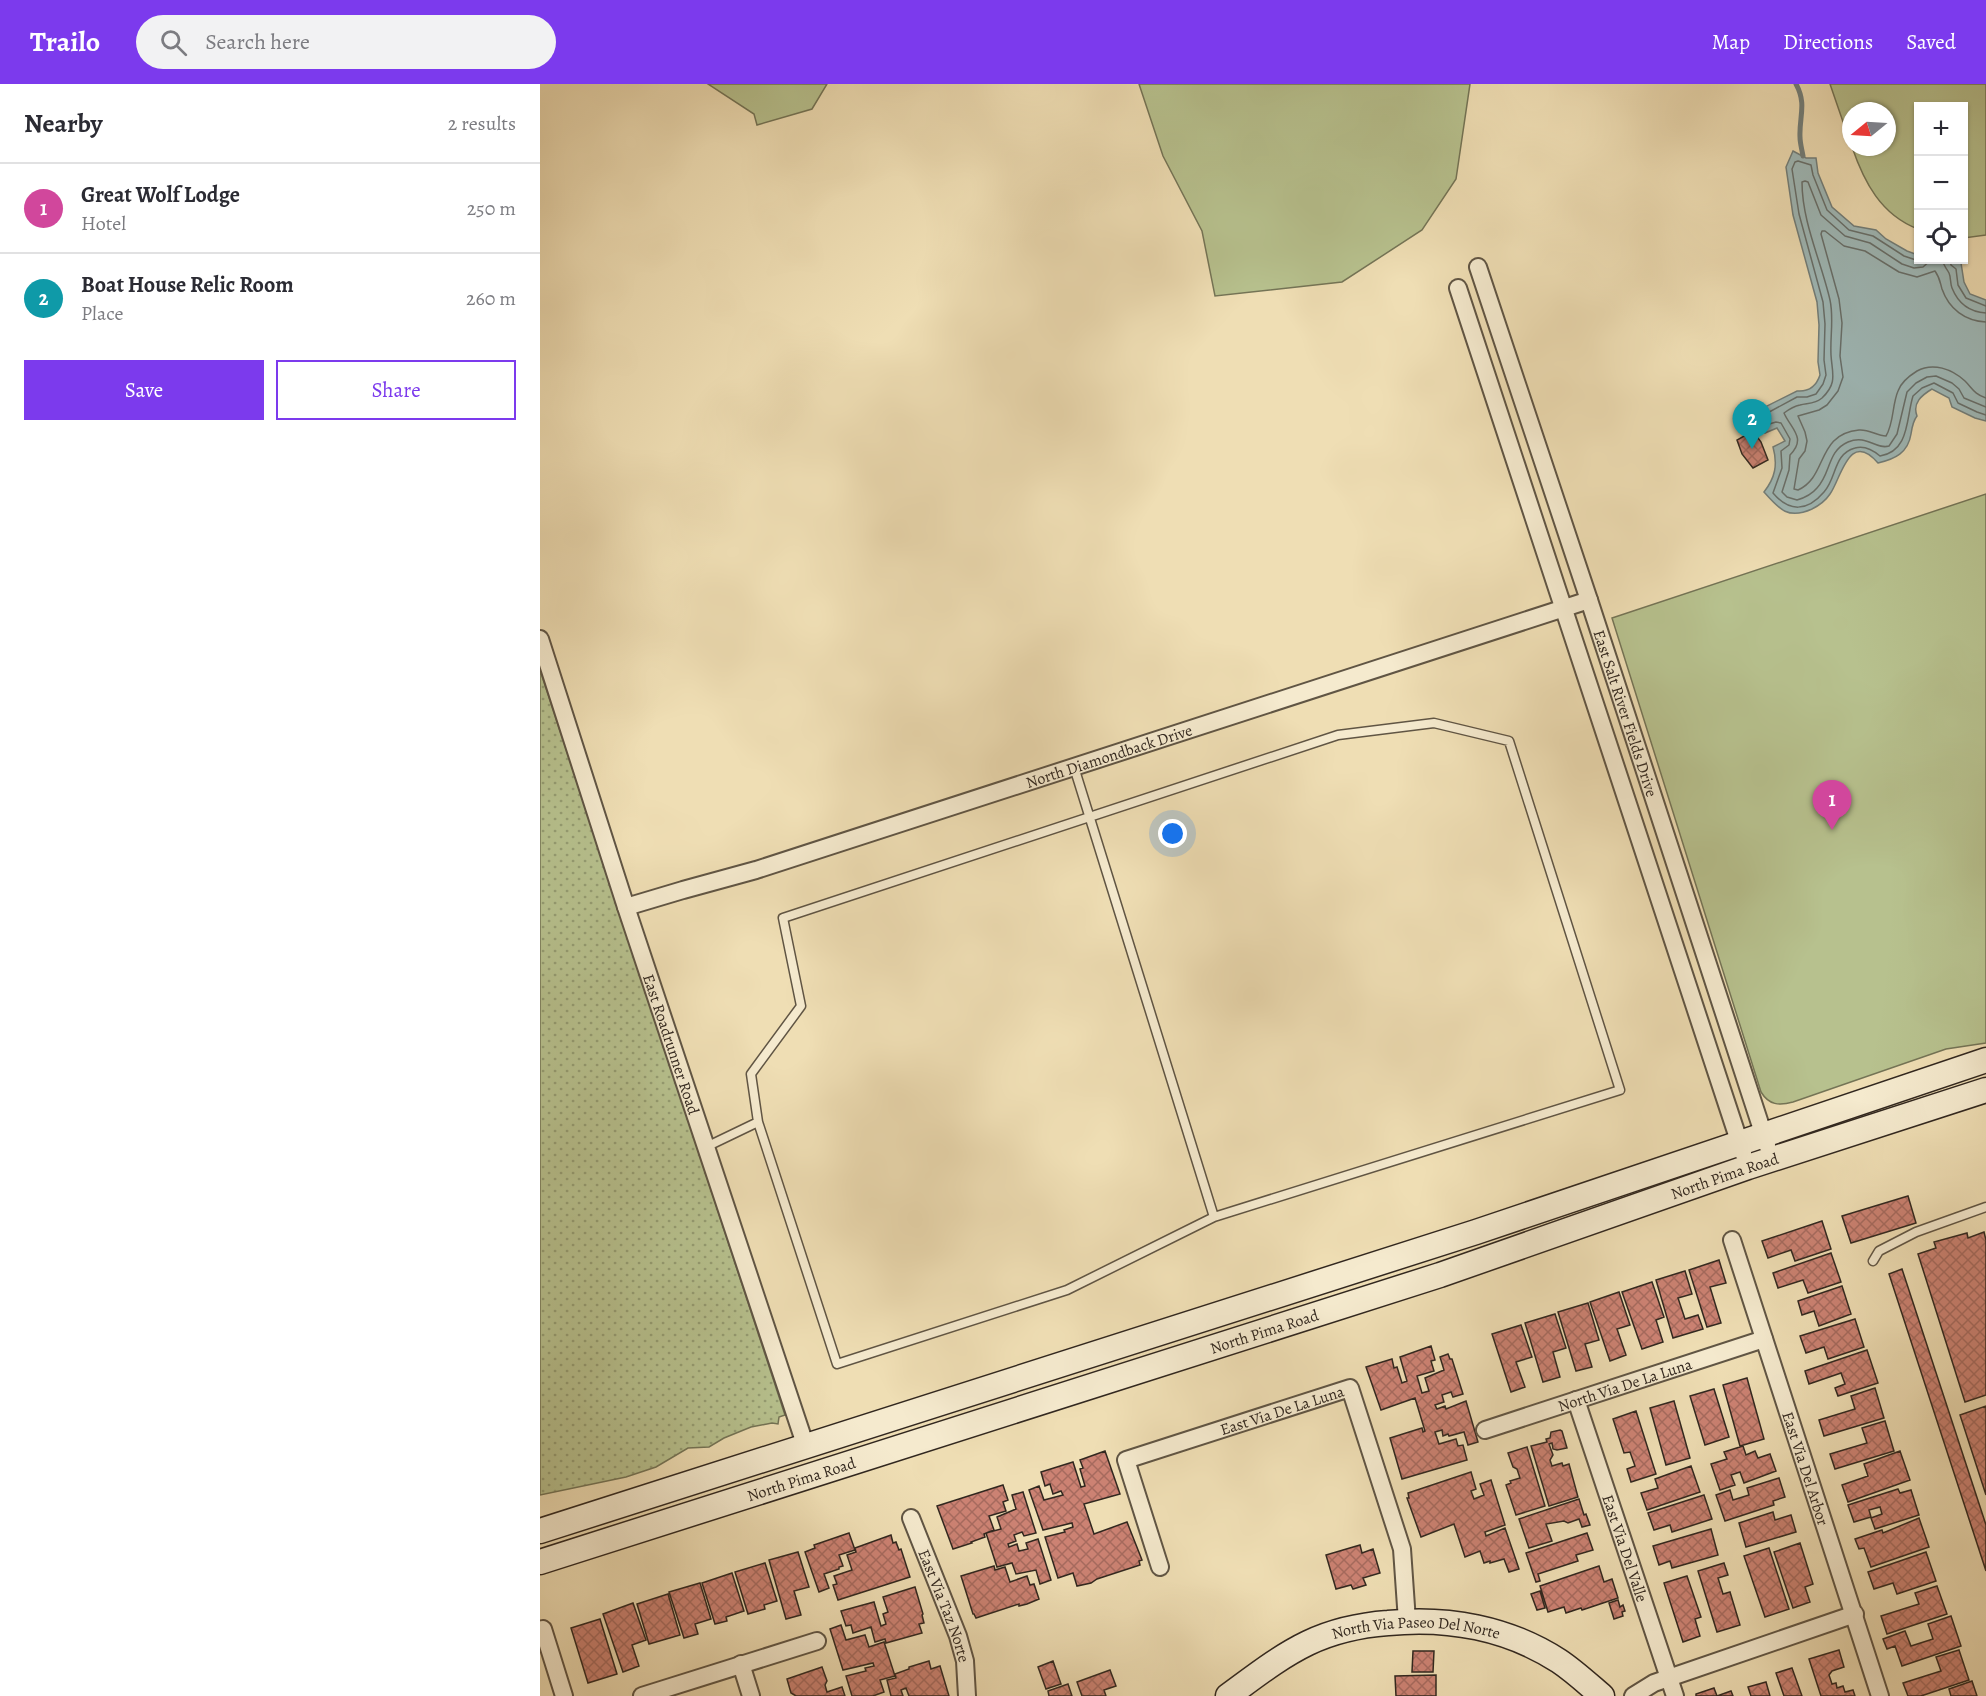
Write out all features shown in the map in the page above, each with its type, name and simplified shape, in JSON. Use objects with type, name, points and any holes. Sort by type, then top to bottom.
[{"type":"main road","name":"North Pima Road","points":[[540,1531],[1476,1232],[1986,1060]]},
{"type":"main road","name":"North Pima Road","points":[[540,1562],[1440,1275],[1748,1167],[1986,1090]]},
{"type":"main road","name":"North Via Paseo Del Norte","points":[[1228,1696],[1286,1654],[1311,1641],[1340,1630],[1407,1621],[1455,1622],[1508,1637],[1559,1661],[1602,1696]]},
{"type":"street","name":"East Salt River Fields Drive","points":[[1478,267],[1772,1160]]},
{"type":"street","name":"East Salt River Fields Drive","points":[[1458,288],[1748,1167]]},
{"type":"street","name":"North Diamondback Drive","points":[[626,907],[756,870],[1589,600]]},
{"type":"street","name":"East Roadrunner Road","points":[[540,639],[626,907],[806,1447]]},
{"type":"street","name":"East Via Del Arbor","points":[[1732,1240],[1881,1696]]},
{"type":"street","name":"North Via De La Luna","points":[[1485,1430],[1764,1339]]},
{"type":"street","name":"East Via De La Luna","points":[[1160,1567],[1126,1460],[1350,1388],[1402,1550],[1407,1621]]},
{"type":"street","name":"East Via Del Valle","points":[[1576,1400],[1675,1696]]},
{"type":"street","name":"East Via Taz Norte","points":[[911,1518],[958,1636],[965,1661],[967,1696]]},
{"type":"street","points":[[1633,1696],[1669,1677],[1855,1614]]},
{"type":"street","points":[[543,1629],[564,1696]]},
{"type":"street","points":[[642,1696],[817,1641]]},
{"type":"street","points":[[741,1664],[752,1696]]},
{"type":"lane","points":[[1434,723],[1509,741],[1620,1090],[1214,1217],[1067,1290],[837,1364],[758,1122],[751,1074],[801,1006],[783,918],[1090,817],[1338,735],[1434,723]]},
{"type":"lane","points":[[1074,767],[1214,1217]]},
{"type":"lane","points":[[706,1147],[758,1122]]},
{"type":"lane","points":[[1873,1261],[1879,1251],[1916,1232],[1986,1207]]},
{"type":"green space","points":[[708,84],[827,84],[812,109],[757,125],[754,114]]},
{"type":"green space","points":[[1139,84],[1470,84],[1456,179],[1422,230],[1342,282],[1215,296],[1202,231],[1163,156]]},
{"type":"green space","points":[[1830,84],[1986,84],[1986,235],[1968,237],[1968,102],[1914,102],[1914,227],[1884,206],[1868,185],[1855,156],[1896,156],[1896,102],[1842,102],[1842,119]]},
{"type":"green space","points":[[1986,494],[1986,1043],[1946,1049],[1793,1102],[1775,1103],[1767,1100],[1761,1092],[1612,618]]},
{"type":"green space","points":[[540,670],[785,1415],[779,1417],[778,1424],[751,1427],[709,1447],[688,1448],[656,1467],[626,1477],[540,1495]]},
{"type":"water","points":[[1793,151],[1806,158],[1816,158],[1818,173],[1832,207],[1854,226],[1876,230],[1886,239],[1914,254],[1914,264],[1961,264],[1964,282],[1970,294],[1986,300],[1986,421],[1952,407],[1949,398],[1932,389],[1917,403],[1917,416],[1909,441],[1900,454],[1878,463],[1868,454],[1860,451],[1853,454],[1847,460],[1830,494],[1812,509],[1796,513],[1779,508],[1764,492],[1771,482],[1774,471],[1773,447],[1785,441],[1777,428],[1765,433],[1759,426],[1743,418],[1797,391],[1812,388],[1820,375],[1817,302],[1793,215],[1786,167]]},
{"type":"building","points":[[1753,431],[1761,442],[1768,460],[1753,468],[1742,454],[1737,440]]},
{"type":"building","points":[[1908,1196],[1916,1223],[1851,1243],[1842,1216]]},
{"type":"building","points":[[1822,1221],[1831,1249],[1795,1261],[1791,1250],[1768,1258],[1762,1241]]},
{"type":"building","points":[[1984,1232],[1986,1240],[1986,1395],[1965,1402],[1918,1254],[1936,1248],[1934,1242],[1967,1233],[1968,1238]]},
{"type":"building","points":[[1831,1253],[1841,1282],[1808,1293],[1803,1280],[1778,1288],[1773,1273]]},
{"type":"building","points":[[1719,1260],[1726,1283],[1710,1287],[1721,1323],[1707,1327],[1689,1270]]},
{"type":"building","points":[[1902,1269],[1986,1525],[1986,1571],[1889,1274]]},
{"type":"building","points":[[1685,1271],[1692,1294],[1678,1298],[1685,1319],[1698,1315],[1703,1329],[1673,1338],[1656,1280]]},
{"type":"building","points":[[1652,1282],[1664,1317],[1656,1320],[1663,1342],[1642,1349],[1622,1292]]},
{"type":"building","points":[[1842,1286],[1851,1314],[1819,1326],[1814,1311],[1802,1315],[1798,1301]]},
{"type":"building","points":[[1619,1292],[1630,1325],[1617,1329],[1626,1355],[1610,1361],[1590,1302]]},
{"type":"building","points":[[1588,1303],[1599,1340],[1585,1344],[1592,1367],[1576,1371],[1558,1312]]},
{"type":"building","points":[[1555,1314],[1566,1348],[1553,1352],[1560,1377],[1543,1382],[1525,1323]]},
{"type":"building","points":[[1855,1319],[1864,1347],[1828,1359],[1824,1347],[1806,1353],[1800,1336]]},
{"type":"building","points":[[1521,1325],[1532,1357],[1516,1362],[1525,1387],[1511,1392],[1492,1334]]},
{"type":"building","points":[[1431,1346],[1435,1360],[1431,1361],[1434,1371],[1417,1376],[1422,1393],[1429,1391],[1425,1378],[1444,1370],[1440,1357],[1448,1354],[1452,1359],[1463,1394],[1453,1397],[1451,1392],[1442,1395],[1444,1402],[1435,1405],[1437,1409],[1445,1406],[1446,1409],[1466,1401],[1478,1442],[1468,1445],[1464,1432],[1443,1436],[1442,1430],[1435,1432],[1439,1444],[1456,1439],[1458,1446],[1463,1445],[1467,1460],[1402,1479],[1390,1438],[1422,1428],[1423,1432],[1425,1431],[1415,1398],[1381,1410],[1366,1367],[1392,1359],[1402,1383],[1407,1381],[1400,1357]]},
{"type":"building","points":[[1867,1350],[1878,1383],[1838,1396],[1835,1388],[1845,1384],[1841,1373],[1809,1384],[1805,1371]]},
{"type":"building","points":[[1747,1378],[1764,1439],[1740,1446],[1723,1385]]},
{"type":"building","points":[[1875,1388],[1884,1418],[1824,1436],[1819,1420],[1855,1409],[1851,1396]]},
{"type":"building","points":[[1714,1389],[1729,1437],[1705,1445],[1690,1396]]},
{"type":"building","points":[[1674,1401],[1690,1458],[1666,1465],[1650,1408]]},
{"type":"building","points":[[1986,1406],[1986,1495],[1960,1415]]},
{"type":"building","points":[[1636,1411],[1656,1474],[1631,1482],[1627,1469],[1635,1466],[1630,1452],[1624,1453],[1613,1419]]},
{"type":"building","points":[[1885,1421],[1894,1451],[1835,1469],[1830,1454],[1867,1443],[1862,1428]]},
{"type":"building","points":[[1560,1430],[1567,1448],[1557,1450],[1553,1449],[1552,1443],[1549,1444],[1553,1455],[1550,1460],[1552,1466],[1562,1463],[1563,1466],[1569,1464],[1578,1497],[1549,1506],[1531,1446],[1547,1442],[1546,1439],[1550,1438],[1551,1432]]},
{"type":"building","points":[[1743,1446],[1746,1455],[1755,1451],[1758,1458],[1770,1454],[1776,1471],[1744,1483],[1740,1472],[1731,1475],[1735,1485],[1720,1490],[1711,1464],[1727,1459],[1724,1452]]},
{"type":"building","points":[[1527,1447],[1545,1506],[1516,1515],[1506,1485],[1520,1478],[1508,1453]]},
{"type":"building","points":[[1105,1451],[1120,1494],[1084,1504],[1094,1534],[1127,1522],[1142,1560],[1139,1561],[1140,1565],[1077,1586],[1073,1573],[1058,1578],[1045,1537],[1065,1532],[1064,1530],[1073,1527],[1072,1523],[1043,1530],[1029,1490],[1039,1486],[1044,1500],[1063,1495],[1061,1491],[1053,1494],[1050,1484],[1045,1486],[1041,1472],[1073,1462],[1081,1487],[1085,1486],[1080,1460]]},
{"type":"building","points":[[1900,1451],[1910,1480],[1848,1502],[1842,1485],[1868,1476],[1864,1464]]},
{"type":"building","points":[[1691,1466],[1700,1492],[1647,1510],[1641,1493],[1658,1488],[1655,1479]]},
{"type":"building","points":[[1471,1472],[1476,1489],[1471,1491],[1474,1499],[1484,1495],[1480,1484],[1491,1480],[1505,1525],[1485,1532],[1486,1536],[1505,1528],[1519,1569],[1509,1572],[1504,1559],[1484,1563],[1480,1551],[1465,1557],[1454,1524],[1421,1537],[1407,1498],[1409,1498],[1408,1493]]},
{"type":"building","points":[[1779,1478],[1785,1497],[1773,1501],[1774,1505],[1725,1521],[1716,1495],[1730,1490],[1733,1500],[1749,1495],[1747,1488]]},
{"type":"building","points":[[1003,1485],[1008,1500],[1003,1502],[1006,1511],[989,1516],[994,1530],[984,1534],[985,1537],[953,1549],[937,1506]]},
{"type":"building","points":[[1898,1489],[1900,1493],[1911,1490],[1919,1515],[1875,1529],[1871,1518],[1882,1514],[1880,1507],[1869,1510],[1871,1517],[1854,1522],[1848,1505]]},
{"type":"building","points":[[1023,1492],[1036,1533],[1024,1536],[1022,1532],[1014,1535],[1016,1541],[1008,1544],[1009,1547],[1017,1544],[1019,1551],[1028,1549],[1026,1543],[1038,1539],[1051,1580],[1040,1584],[1036,1570],[1016,1574],[1012,1563],[997,1567],[986,1533],[1001,1529],[997,1517],[1016,1509],[1012,1495]]},
{"type":"building","points":[[1704,1495],[1712,1519],[1672,1532],[1670,1525],[1654,1530],[1648,1513]]},
{"type":"building","points":[[1579,1499],[1590,1525],[1582,1527],[1579,1519],[1568,1523],[1564,1521],[1546,1524],[1552,1541],[1529,1548],[1519,1519]]},
{"type":"building","points":[[1773,1512],[1775,1520],[1791,1515],[1796,1532],[1746,1547],[1739,1523]]},
{"type":"building","points":[[1919,1518],[1929,1547],[1871,1567],[1864,1548],[1859,1549],[1855,1539],[1882,1530],[1883,1533]]},
{"type":"building","points":[[1711,1529],[1718,1555],[1672,1568],[1670,1561],[1659,1565],[1653,1546]]},
{"type":"building","points":[[849,1533],[855,1550],[839,1555],[843,1566],[824,1574],[829,1588],[819,1592],[805,1552],[815,1548],[814,1545]]},
{"type":"building","points":[[1587,1533],[1593,1550],[1576,1555],[1578,1561],[1538,1574],[1540,1581],[1536,1582],[1526,1553]]},
{"type":"building","points":[[891,1535],[893,1543],[896,1542],[899,1550],[901,1549],[910,1577],[838,1600],[833,1585],[837,1584],[834,1576],[852,1570],[847,1555],[856,1552],[855,1548]]},
{"type":"building","points":[[1800,1543],[1813,1584],[1805,1587],[1810,1602],[1793,1608],[1774,1552]]},
{"type":"building","points":[[1360,1545],[1362,1553],[1373,1549],[1380,1573],[1363,1578],[1366,1585],[1353,1589],[1351,1585],[1336,1589],[1326,1555]]},
{"type":"building","points":[[1769,1548],[1789,1609],[1765,1617],[1744,1556]]},
{"type":"building","points":[[798,1552],[809,1587],[794,1591],[801,1615],[786,1619],[769,1560]]},
{"type":"building","points":[[1926,1552],[1936,1581],[1897,1594],[1893,1583],[1874,1589],[1868,1572]]},
{"type":"building","points":[[765,1563],[777,1601],[764,1605],[765,1609],[748,1614],[735,1572]]},
{"type":"building","points":[[1724,1563],[1728,1575],[1718,1578],[1723,1594],[1730,1592],[1740,1625],[1717,1632],[1698,1571]]},
{"type":"building","points":[[994,1566],[995,1570],[1005,1567],[1010,1582],[1027,1576],[1030,1585],[1034,1584],[1039,1599],[976,1618],[961,1576]]},
{"type":"building","points":[[1599,1566],[1604,1582],[1612,1579],[1618,1598],[1582,1610],[1581,1608],[1566,1613],[1564,1607],[1548,1612],[1540,1586]]},
{"type":"building","points":[[732,1573],[744,1611],[726,1617],[727,1621],[715,1624],[702,1583]]},
{"type":"building","points":[[1687,1576],[1701,1617],[1695,1619],[1700,1636],[1683,1642],[1664,1583]]},
{"type":"building","points":[[700,1583],[711,1619],[695,1624],[698,1634],[684,1638],[669,1592]]},
{"type":"building","points":[[1937,1586],[1947,1614],[1887,1634],[1881,1616],[1919,1604],[1915,1593]]},
{"type":"building","points":[[915,1587],[923,1614],[924,1623],[919,1624],[922,1633],[886,1643],[885,1639],[875,1642],[871,1627],[853,1633],[851,1625],[846,1626],[841,1611],[874,1602],[881,1626],[886,1624],[883,1614],[888,1612],[883,1597]]},
{"type":"building","points":[[1540,1591],[1545,1608],[1537,1610],[1531,1594]]},
{"type":"building","points":[[668,1594],[680,1635],[649,1644],[637,1604]]},
{"type":"building","points":[[1618,1600],[1620,1607],[1623,1605],[1625,1611],[1622,1612],[1623,1616],[1614,1619],[1609,1603]]},
{"type":"building","points":[[633,1603],[646,1640],[632,1645],[639,1666],[623,1672],[603,1614]]},
{"type":"building","points":[[1951,1616],[1961,1646],[1902,1666],[1895,1646],[1887,1649],[1883,1639],[1905,1631],[1911,1646],[1933,1639],[1928,1624]]},
{"type":"building","points":[[600,1619],[617,1674],[588,1683],[571,1628]]},
{"type":"building","points":[[841,1625],[846,1640],[865,1635],[869,1647],[884,1642],[895,1676],[880,1680],[884,1692],[873,1696],[852,1696],[846,1676],[866,1671],[865,1668],[874,1666],[873,1663],[843,1670],[830,1629]]},
{"type":"building","points":[[1839,1650],[1844,1667],[1832,1671],[1829,1675],[1832,1684],[1836,1683],[1837,1688],[1843,1686],[1845,1692],[1853,1690],[1855,1696],[1821,1696],[1809,1659]]},
{"type":"building","points":[[1959,1650],[1969,1680],[1921,1696],[1908,1696],[1903,1683],[1941,1671],[1936,1657]]},
{"type":"building","points":[[1413,1651],[1434,1651],[1433,1672],[1412,1672]]},
{"type":"building","points":[[929,1661],[931,1669],[940,1666],[949,1696],[909,1696],[906,1688],[901,1690],[903,1696],[891,1696],[887,1680],[896,1678],[895,1674],[909,1667]]},
{"type":"building","points":[[1053,1661],[1061,1684],[1046,1689],[1038,1667]]},
{"type":"building","points":[[822,1667],[827,1681],[825,1685],[827,1692],[842,1687],[845,1696],[796,1696],[791,1693],[787,1679]]},
{"type":"building","points":[[1792,1668],[1802,1696],[1784,1696],[1776,1673]]},
{"type":"building","points":[[1110,1670],[1116,1686],[1104,1690],[1106,1696],[1082,1696],[1077,1682]]},
{"type":"building","points":[[1436,1675],[1436,1696],[1396,1696],[1395,1676]]},
{"type":"building","points":[[1972,1681],[1977,1696],[1951,1696],[1949,1689]]},
{"type":"building","points":[[1766,1682],[1770,1696],[1751,1696],[1748,1687]]},
{"type":"building","points":[[1068,1684],[1072,1696],[1049,1696],[1048,1691]]},
{"type":"building","points":[[1714,1688],[1717,1696],[1696,1696],[1696,1694]]},
{"type":"building","points":[[1731,1691],[1733,1696],[1717,1696]]},
{"type":"waterway","points":[[1796,84],[1802,104],[1800,137],[1803,156]]},
{"type":"place","name":"Boat House Relic Room","points":[[1752,449]]},
{"type":"place","name":"Great Wolf Lodge","points":[[1832,830]]}]
